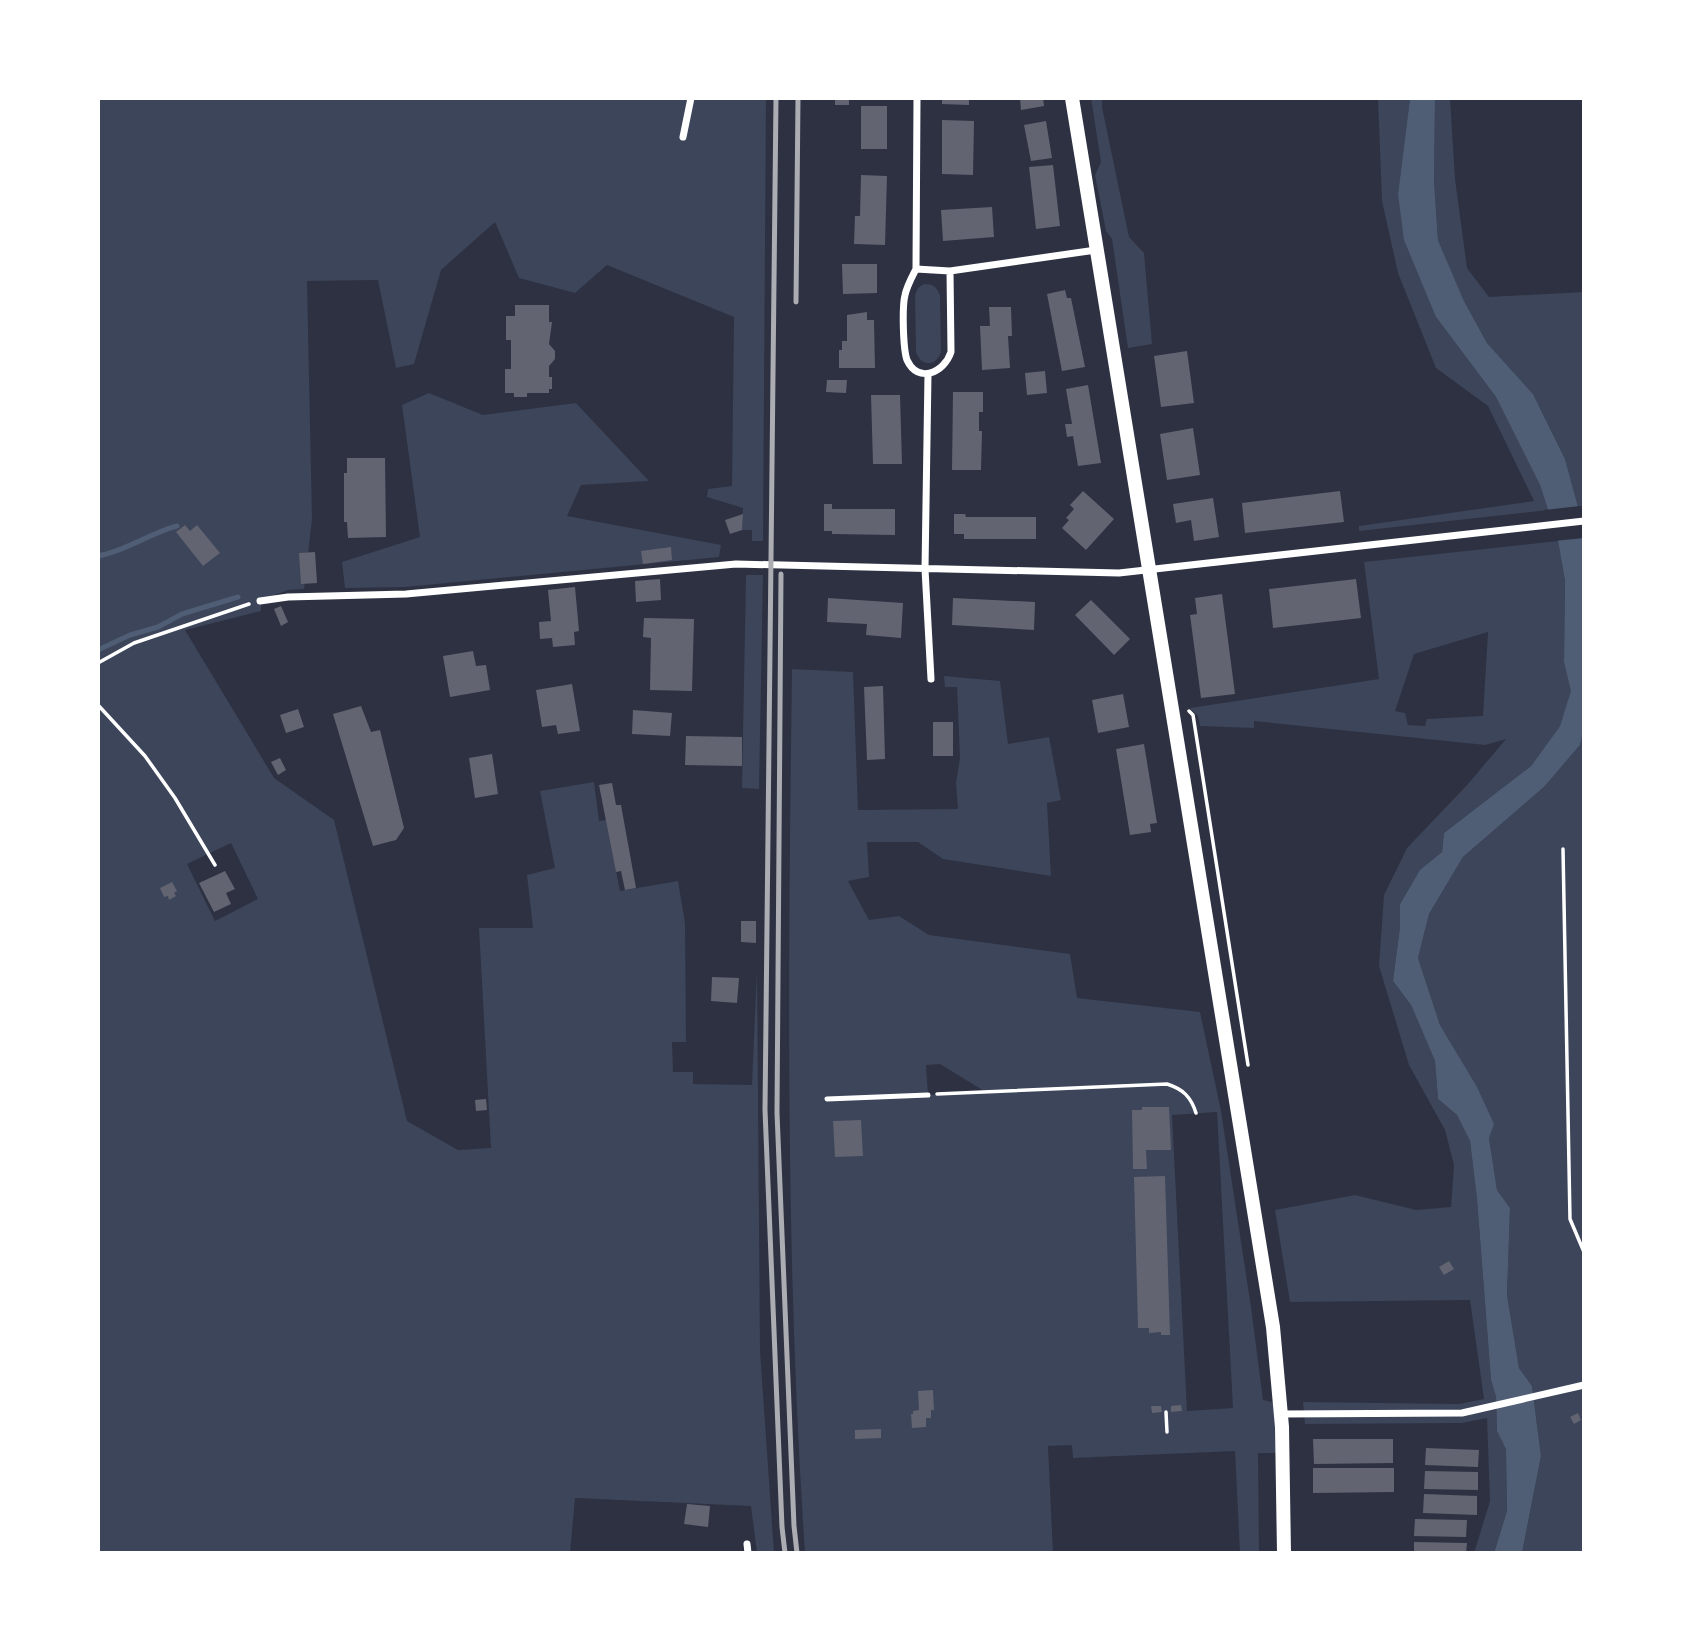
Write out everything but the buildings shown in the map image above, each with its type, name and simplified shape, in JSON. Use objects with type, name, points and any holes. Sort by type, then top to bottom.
[{"type":"main road","points":[[1072,98],[1273,1327],[1281,1414],[1284,1553]]},
{"type":"street","points":[[683,137],[691,98]]},
{"type":"street","points":[[918,98],[916,270],[905,295],[905,352],[908,363],[917,371],[928,374],[939,371],[947,363],[951,352],[950,271]]},
{"type":"street","points":[[916,270],[950,271],[1096,250]]},
{"type":"street","points":[[928,374],[925,569],[931,678]]},
{"type":"street","points":[[260,601],[288,597],[405,594],[736,564],[1119,573],[1584,521]]},
{"type":"street","points":[[1281,1414],[1462,1413],[1584,1385]]},
{"type":"street","points":[[747,1544],[748,1553]]},
{"type":"lane","points":[[827,1099],[928,1095]]},
{"type":"path","points":[[98,663],[134,643],[260,601]]},
{"type":"path","points":[[98,705],[175,798],[215,865]]},
{"type":"path","points":[[1563,849],[1570,1219],[1584,1252]]},
{"type":"path","points":[[928,1095],[1167,1084],[1187,1093],[1196,1113]]},
{"type":"path","points":[[1166,1412],[1167,1432]]},
{"type":"shaded area","points":[[98,98],[766,98],[763,541],[752,541],[752,530],[742,530],[743,508],[707,497],[708,489],[732,486],[734,317],[607,265],[575,293],[519,278],[495,222],[441,270],[414,364],[396,368],[378,280],[307,281],[312,519],[304,589],[288,590],[261,600],[261,611],[185,630],[274,778],[334,820],[407,1121],[458,1150],[491,1148],[479,928],[533,928],[527,875],[555,868],[540,791],[594,782],[599,821],[606,820],[620,891],[678,881],[685,923],[686,1042],[672,1042],[673,1072],[693,1072],[693,1084],[752,1085],[757,970],[760,1351],[774,1553],[757,1553],[751,1506],[575,1498],[570,1553],[98,1553]],"holes":[[[231,843],[258,899],[215,921],[187,864]]]},
{"type":"shaded area","points":[[1091,98],[1102,98],[1129,237],[1144,253],[1152,344],[1128,348],[1112,239],[1106,231],[1095,175],[1101,162]]},
{"type":"shaded area","points":[[1378,98],[1410,98],[1398,194],[1436,317],[1496,397],[1540,485],[1548,510],[1359,531],[1359,526],[1534,501],[1488,406],[1436,368],[1398,273],[1382,201]]},
{"type":"shaded area","points":[[1410,98],[1435,98],[1434,181],[1438,240],[1464,301],[1487,343],[1533,394],[1565,459],[1584,530],[1584,728],[1580,745],[1544,787],[1463,857],[1429,914],[1418,958],[1440,1025],[1476,1085],[1494,1124],[1489,1138],[1497,1190],[1510,1208],[1507,1295],[1519,1368],[1532,1386],[1541,1456],[1522,1553],[1494,1553],[1507,1511],[1506,1449],[1497,1431],[1496,1397],[1491,1380],[1470,1141],[1457,1115],[1438,1099],[1435,1061],[1411,1005],[1393,981],[1400,904],[1420,870],[1442,852],[1444,833],[1531,766],[1560,726],[1571,691],[1564,662],[1565,581],[1558,541],[1540,485],[1496,397],[1436,317],[1404,240],[1398,194]]},
{"type":"shaded area","points":[[1435,98],[1450,98],[1455,179],[1467,268],[1489,297],[1584,292],[1584,506],[1576,506],[1565,459],[1533,394],[1487,343],[1464,301],[1438,240],[1434,181]]},
{"type":"shaded area","points":[[924,284],[934,286],[940,295],[941,352],[932,363],[925,363],[916,352],[915,295],[918,288]]},
{"type":"shaded area","points":[[429,393],[483,415],[576,403],[649,481],[581,485],[567,516],[721,545],[719,557],[405,587],[345,588],[342,562],[420,537],[402,405]]},
{"type":"shaded area","points":[[1558,541],[1565,581],[1564,662],[1572,691],[1560,726],[1531,766],[1444,833],[1442,852],[1420,871],[1400,904],[1393,981],[1411,1005],[1435,1061],[1438,1099],[1457,1115],[1470,1141],[1491,1380],[1496,1397],[1497,1431],[1506,1448],[1507,1511],[1494,1553],[1474,1553],[1490,1501],[1487,1418],[1462,1423],[1305,1424],[1303,1402],[1459,1404],[1484,1399],[1470,1300],[1290,1302],[1275,1210],[1355,1195],[1416,1210],[1451,1207],[1454,1165],[1445,1130],[1409,1065],[1379,966],[1384,895],[1407,848],[1468,784],[1506,739],[1485,745],[1254,721],[1254,728],[1200,726],[1198,716],[1190,708],[1379,679],[1364,562]],"holes":[[[1488,632],[1483,716],[1427,719],[1425,726],[1408,725],[1405,713],[1395,711],[1414,654]]]},
{"type":"shaded area","points":[[746,575],[763,575],[759,789],[742,788]]},
{"type":"shaded area","points":[[792,669],[853,672],[858,810],[958,809],[956,783],[960,758],[957,687],[945,687],[944,676],[1000,681],[1008,744],[1049,737],[1061,800],[1047,803],[1051,876],[943,859],[918,842],[867,842],[869,877],[848,881],[869,920],[899,916],[929,935],[1070,954],[1077,998],[1200,1012],[1221,1111],[1263,1400],[1280,1404],[1282,1453],[1258,1453],[1259,1553],[1240,1553],[1235,1451],[1073,1458],[1072,1445],[1048,1446],[1053,1553],[805,1553],[791,1221],[789,1001]],"holes":[[[940,1064],[984,1091],[984,1092],[928,1095],[926,1065]],[[1217,1112],[1233,1408],[1187,1411],[1172,1115]]]},
{"type":"shaded area","points":[[1584,728],[1584,1553],[1522,1553],[1541,1456],[1532,1386],[1519,1368],[1507,1295],[1510,1208],[1497,1190],[1489,1138],[1476,1085],[1440,1025],[1418,958],[1429,914],[1463,857],[1544,787],[1580,745]]},
{"type":"pier","points":[[1580,506],[1584,519],[1584,538],[1554,541],[1544,510]]},
{"type":"waterway","points":[[98,556],[177,526]]},
{"type":"waterway","points":[[98,650],[130,635],[158,627],[182,614],[238,597]]},
{"type":"railway","points":[[776,98],[765,1110],[785,1553]]},
{"type":"railway","points":[[796,302],[798,98]]},
{"type":"railway","points":[[781,574],[777,1113],[797,1553]]}]
